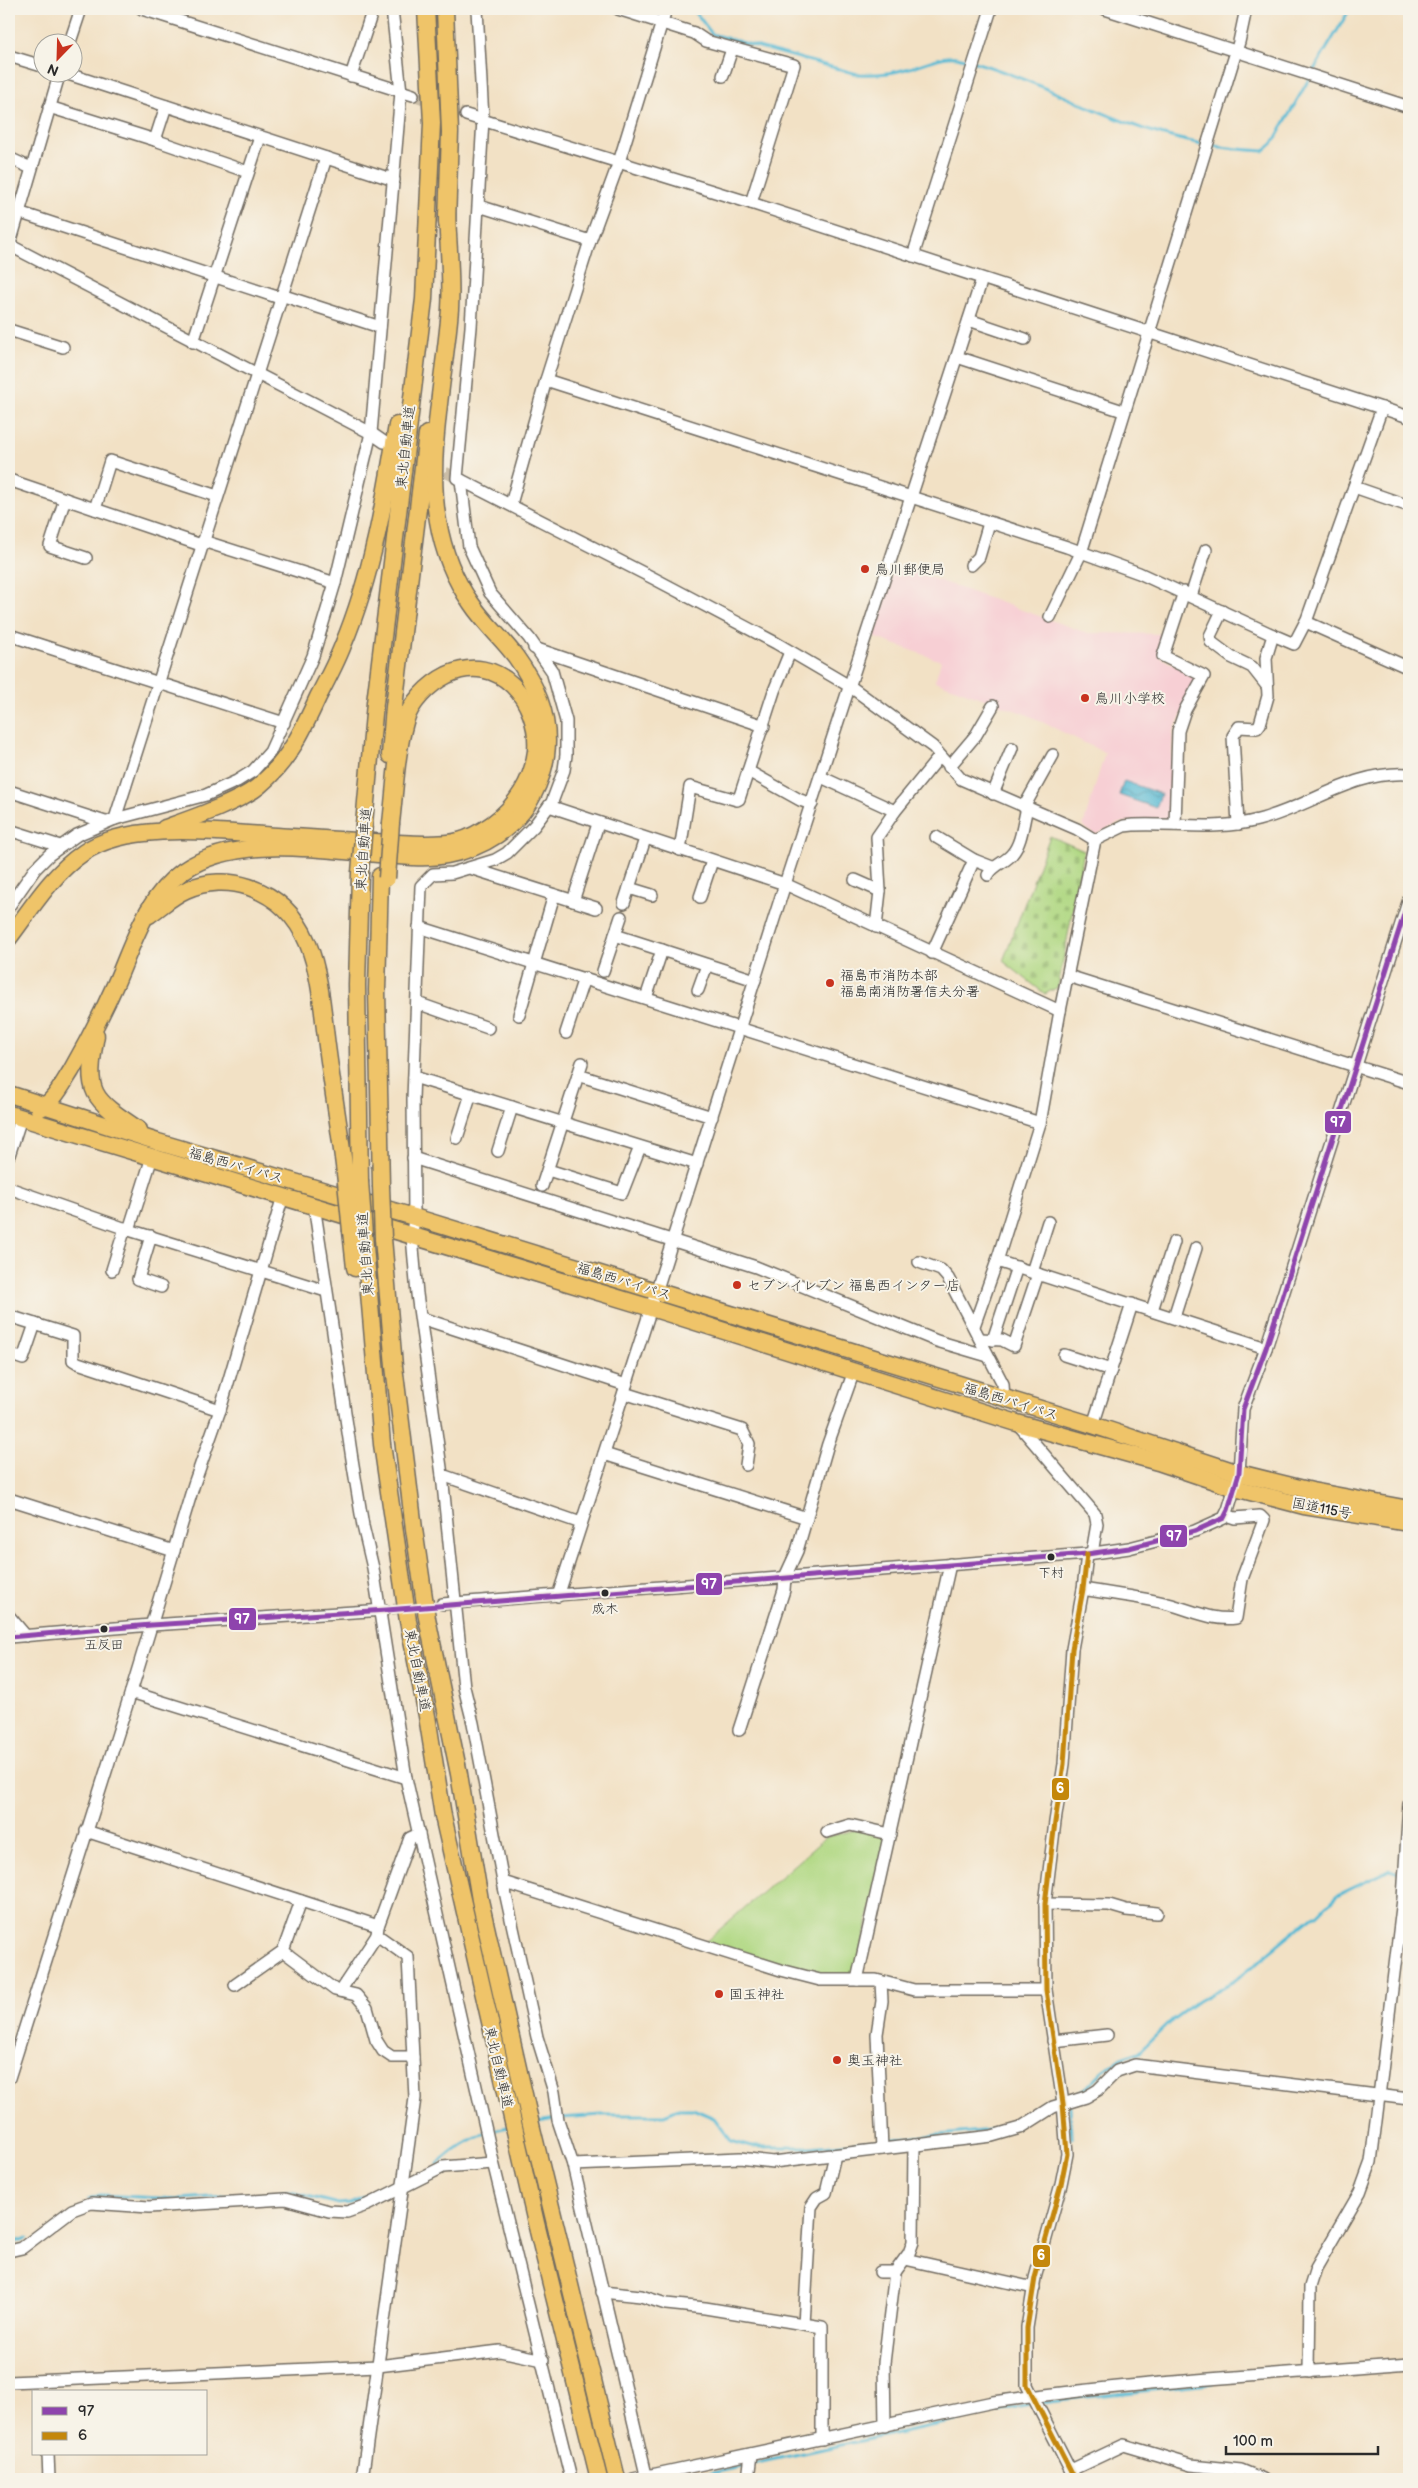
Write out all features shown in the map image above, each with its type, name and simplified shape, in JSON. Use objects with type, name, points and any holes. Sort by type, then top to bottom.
[{"type":"highway","name":"東北自動車道","points":[[426,9],[432,123],[424,299],[382,646],[360,873],[353,1182],[357,1233],[382,1444],[404,1594],[427,1716],[442,1816],[511,2118],[599,2479]]},
{"type":"highway","name":"東北自動車道","points":[[445,9],[450,132],[447,213],[432,401],[395,698],[377,990],[383,1238],[401,1432],[427,1618],[460,1774],[480,1900],[528,2112],[618,2479]]},
{"type":"highway","points":[[151,833],[237,799],[260,786],[296,745],[343,645],[362,587],[385,496],[429,207]]},
{"type":"highway","points":[[15,1116],[47,1105],[76,1062],[99,1018],[153,900],[172,880],[194,865],[220,853],[259,848],[402,856],[444,856],[478,846],[498,836],[521,814],[537,788],[546,760],[548,739],[544,710],[537,691],[515,656],[470,602],[450,566],[438,522],[435,502],[436,460],[450,306],[447,213]]},
{"type":"highway","points":[[9,938],[47,888],[65,868],[84,852],[96,845],[130,835],[191,831],[425,844],[448,843],[470,837],[506,813],[524,790],[534,764],[536,738],[531,714],[526,702],[507,679],[482,670],[463,669],[433,683],[415,703],[405,721],[387,824]]},
{"type":"highway","points":[[145,918],[186,890],[208,884],[229,882],[261,891],[278,902],[296,919],[308,945],[320,986],[353,1182]]},
{"type":"highway","points":[[99,1018],[90,1066],[91,1088],[109,1110],[155,1149]]},
{"type":"highway","name":"福島西バイパス","points":[[9,1094],[47,1105],[155,1149],[283,1196],[651,1308],[1017,1423],[1158,1462],[1237,1481]]},
{"type":"highway","name":"福島西バイパス","points":[[15,1116],[155,1149],[414,1216],[1093,1425],[1237,1481]]},
{"type":"highway","name":"国道115号","points":[[1237,1481],[1312,1491],[1409,1509]]},
{"type":"highway","name":"国道115号","points":[[1237,1481],[1304,1506],[1409,1523]]},
{"type":"street","points":[[74,32],[82,9]]},
{"type":"street","points":[[142,9],[407,93]]},
{"type":"street","points":[[352,76],[374,9]]},
{"type":"street","points":[[9,906],[36,869],[60,846],[77,835],[110,821],[206,795],[237,782],[253,771],[270,752],[313,656],[335,583],[371,433],[394,180],[407,93],[392,9]]},
{"type":"street","points":[[477,9],[483,119],[472,328],[458,478],[461,480],[469,547],[490,592],[529,638],[534,648],[552,671],[566,721],[564,770],[549,806],[534,826],[507,853],[495,860],[470,868],[452,873],[433,874],[421,886],[414,1077],[414,1216],[412,1236],[442,1475],[448,1604],[503,1882],[537,2037],[554,2092],[558,2120],[572,2166],[646,2478]]},
{"type":"street","points":[[618,9],[732,49],[794,65],[751,203]]},
{"type":"street","points":[[511,504],[546,380],[590,241],[619,162],[666,9]]},
{"type":"street","points":[[913,256],[991,9]]},
{"type":"street","points":[[1105,9],[1409,107]]},
{"type":"street","points":[[1050,617],[1081,554],[1123,411],[1150,331],[1236,51],[1246,9]]},
{"type":"street","points":[[723,76],[732,49]]},
{"type":"street","points":[[9,56],[32,63]]},
{"type":"street","points":[[82,79],[394,180]]},
{"type":"street","points":[[58,82],[9,246],[371,433],[384,442]]},
{"type":"street","points":[[155,140],[166,106]]},
{"type":"street","points":[[50,107],[248,172]]},
{"type":"street","points":[[466,114],[751,203],[982,280],[1150,331],[1409,417]]},
{"type":"street","points":[[193,342],[260,137]]},
{"type":"street","points":[[9,158],[31,168]]},
{"type":"street","points":[[110,821],[158,683],[326,158]]},
{"type":"street","points":[[479,206],[590,241]]},
{"type":"street","points":[[18,212],[214,276],[380,327]]},
{"type":"street","points":[[558,1596],[657,1291],[784,884],[851,687],[982,280]]},
{"type":"street","points":[[969,320],[1024,339]]},
{"type":"street","points":[[9,330],[63,347]]},
{"type":"street","points":[[957,357],[1123,411]]},
{"type":"street","points":[[546,380],[1140,573],[1294,644],[1306,622],[1382,408]]},
{"type":"street","points":[[95,509],[110,461],[217,496]]},
{"type":"street","points":[[9,480],[202,543],[335,583]]},
{"type":"street","points":[[461,480],[511,504],[790,652],[851,687],[933,747],[961,780],[1077,828],[1095,840]]},
{"type":"street","points":[[1354,487],[1409,506]]},
{"type":"street","points":[[66,499],[50,546],[86,558]]},
{"type":"street","points":[[972,565],[979,557],[989,523]]},
{"type":"street","points":[[1175,825],[1178,731],[1185,710],[1204,676],[1163,656],[1206,550]]},
{"type":"street","points":[[1222,611],[1210,636],[1211,642],[1231,657],[1252,667],[1267,686]]},
{"type":"street","points":[[1306,622],[1409,668]]},
{"type":"street","points":[[9,635],[284,723]]},
{"type":"street","points":[[1238,824],[1233,736],[1239,727],[1257,728],[1260,724],[1268,696],[1266,658],[1273,635]]},
{"type":"street","points":[[534,648],[764,726]]},
{"type":"street","points":[[680,850],[690,787],[737,800],[764,726],[774,691],[790,652]]},
{"type":"street","points":[[950,767],[976,735],[994,706]]},
{"type":"street","points":[[993,794],[1012,748]]},
{"type":"street","points":[[936,837],[990,871],[1012,854],[1020,837],[1026,807],[1053,755]]},
{"type":"street","points":[[876,927],[880,891],[877,837],[895,811],[940,756]]},
{"type":"street","points":[[748,771],[800,800],[812,804]]},
{"type":"street","points":[[1095,840],[1124,826],[1238,824],[1279,813],[1360,779],[1385,773],[1409,774]]},
{"type":"street","points":[[821,777],[895,811]]},
{"type":"street","points":[[9,791],[110,821]]},
{"type":"street","points":[[549,806],[598,824],[784,884],[1060,1012]]},
{"type":"street","points":[[573,901],[598,824]]},
{"type":"street","points":[[9,830],[60,846]]},
{"type":"street","points":[[624,903],[645,839]]},
{"type":"street","points":[[974,1326],[997,1261],[1040,1123],[1060,1012],[1095,840]]},
{"type":"street","points":[[700,897],[712,860]]},
{"type":"street","points":[[932,953],[974,860]]},
{"type":"street","points":[[470,868],[596,908]]},
{"type":"street","points":[[855,880],[880,891]]},
{"type":"street","points":[[629,888],[652,896]]},
{"type":"street","points":[[520,1015],[554,895]]},
{"type":"street","points":[[448,1604],[1089,1554],[1129,1548],[1194,1531],[1220,1521],[1226,1515],[1237,1481],[1243,1409],[1266,1348],[1354,1066],[1404,931],[1409,899]]},
{"type":"street","points":[[603,972],[621,917]]},
{"type":"street","points":[[420,927],[1040,1123]]},
{"type":"street","points":[[615,935],[755,980]]},
{"type":"street","points":[[646,998],[662,950]]},
{"type":"street","points":[[698,990],[707,965]]},
{"type":"street","points":[[1068,976],[1409,1083]]},
{"type":"street","points":[[566,1033],[584,978]]},
{"type":"street","points":[[417,1003],[488,1028]]},
{"type":"street","points":[[542,1186],[582,1062]]},
{"type":"street","points":[[578,1075],[712,1117]]},
{"type":"street","points":[[414,1077],[697,1164]]},
{"type":"street","points":[[457,1138],[471,1094]]},
{"type":"street","points":[[498,1151],[512,1107]]},
{"type":"street","points":[[9,1155],[15,1116]]},
{"type":"street","points":[[548,1170],[622,1193],[640,1147]]},
{"type":"street","points":[[112,1270],[155,1149]]},
{"type":"street","points":[[413,1158],[756,1267],[938,1341],[988,1356]]},
{"type":"street","points":[[9,1188],[127,1229],[326,1291]]},
{"type":"street","points":[[9,2078],[86,1831],[132,1692],[194,1484],[220,1410],[283,1196]]},
{"type":"street","points":[[314,1205],[358,1497],[383,1610],[406,1778],[493,2162],[572,2479]]},
{"type":"street","points":[[980,1339],[1002,1340],[1014,1346],[1048,1222]]},
{"type":"street","points":[[151,1236],[138,1279],[161,1287]]},
{"type":"street","points":[[1152,1310],[1174,1242]]},
{"type":"street","points":[[1174,1317],[1196,1248]]},
{"type":"street","points":[[997,1261],[1266,1348]]},
{"type":"street","points":[[919,1262],[941,1270],[948,1278],[1003,1384],[1004,1399]]},
{"type":"street","points":[[993,1340],[1017,1268]]},
{"type":"street","points":[[1093,1425],[1132,1304]]},
{"type":"street","points":[[9,1316],[73,1336],[73,1360],[78,1363],[220,1410]]},
{"type":"street","points":[[421,1318],[742,1430],[749,1444],[746,1465]]},
{"type":"street","points":[[9,1354],[23,1359],[35,1324]]},
{"type":"street","points":[[1064,1356],[1111,1370]]},
{"type":"street","points":[[739,1730],[784,1590],[785,1577],[807,1518],[828,1444],[854,1371]]},
{"type":"street","points":[[1017,1423],[1095,1514],[1097,1524],[1089,1554],[1072,1649],[1064,1764],[1054,1822],[1046,1904],[1046,1990],[1053,2041],[1056,2049],[1067,2154],[1034,2288],[1027,2328],[1027,2386],[1073,2475],[1124,2445],[1191,2465],[1241,2470],[1263,2479]]},
{"type":"street","points":[[604,1454],[807,1518]]},
{"type":"street","points":[[442,1475],[581,1523]]},
{"type":"street","points":[[9,1499],[174,1551]]},
{"type":"street","points":[[1083,1589],[1168,1604],[1206,1617],[1222,1620],[1236,1618],[1242,1579],[1264,1520],[1260,1516],[1235,1518],[1226,1515]]},
{"type":"street","points":[[857,1980],[950,1564]]},
{"type":"street","points":[[9,1637],[151,1625],[383,1610]]},
{"type":"street","points":[[9,1616],[26,1636]]},
{"type":"street","points":[[132,1692],[406,1778]]},
{"type":"street","points":[[1309,2372],[1310,2287],[1316,2268],[1350,2211],[1367,2174],[1380,2096],[1403,1899],[1409,1803]]},
{"type":"street","points":[[827,1832],[850,1825],[890,1834]]},
{"type":"street","points":[[86,1831],[301,1901],[377,1930],[408,1957],[415,2098],[362,2479]]},
{"type":"street","points":[[340,1991],[377,1930],[410,1838],[419,1834]]},
{"type":"street","points":[[503,1882],[782,1970],[820,1980],[881,1982],[914,1990],[1046,1990]]},
{"type":"street","points":[[235,1985],[283,1951],[301,1901]]},
{"type":"street","points":[[1046,1904],[1109,1905],[1126,1910],[1157,1913]]},
{"type":"street","points":[[283,1951],[335,1990],[356,1995],[367,2008],[376,2040],[384,2051],[392,2057],[412,2057]]},
{"type":"street","points":[[881,1982],[882,2001],[877,2034],[882,2149]]},
{"type":"street","points":[[1053,2041],[1107,2035]]},
{"type":"street","points":[[572,2166],[740,2158],[773,2162],[1011,2132],[1042,2113],[1092,2094],[1117,2071],[1135,2065],[1409,2099]]},
{"type":"street","points":[[885,2426],[884,2363],[895,2272],[905,2259],[913,2242],[914,2145]]},
{"type":"street","points":[[804,2324],[811,2207],[813,2202],[826,2193],[835,2154]]},
{"type":"street","points":[[9,2251],[22,2248],[72,2210],[91,2203],[149,2207],[285,2199],[329,2211],[347,2212],[367,2206],[403,2186],[450,2165],[493,2162]]},
{"type":"street","points":[[905,2259],[1034,2288]]},
{"type":"street","points":[[880,2272],[895,2272]]},
{"type":"street","points":[[602,2292],[641,2296],[666,2304],[704,2308],[822,2327],[822,2439]]},
{"type":"street","points":[[9,2382],[47,2386],[378,2366],[500,2351],[543,2360]]},
{"type":"street","points":[[633,2479],[646,2478],[993,2402],[1033,2396],[1181,2380],[1409,2364]]},
{"type":"street","points":[[748,2479],[751,2454]]},
{"type":"street","points":[[48,2456],[49,2479]]},
{"type":"shaded area","name":"鳥川小学校","points":[[895,565],[1087,633],[1166,634],[1159,657],[1199,678],[1173,732],[1169,818],[1119,823],[1095,835],[1083,826],[1105,753],[1028,715],[935,681],[941,661],[874,637]]},
{"type":"green space","points":[[1050,836],[1084,851],[1058,987],[1045,994],[1003,961]]},
{"type":"green space","points":[[859,1829],[887,1838],[855,1976],[797,1970],[704,1943],[826,1837]]},
{"type":"water","points":[[1124,781],[1161,794],[1156,808],[1119,795]]},
{"type":"waterway","points":[[693,9],[712,34],[857,74],[888,73],[940,58],[961,58],[1007,73],[1156,133],[1201,144],[1233,148],[1264,151],[1273,143],[1309,79]]},
{"type":"waterway","points":[[1312,73],[1350,9]]},
{"type":"waterway","points":[[1065,2098],[1083,2091],[1102,2072],[1121,2058],[1139,2052],[1172,2020],[1198,2001],[1234,1981],[1315,1915],[1318,1915],[1338,1895],[1390,1870],[1401,1874]]},
{"type":"waterway","points":[[1404,2014],[1409,2013]]},
{"type":"waterway","points":[[1070,2104],[1071,2138]]},
{"type":"waterway","points":[[561,2118],[602,2115],[664,2115],[679,2109],[693,2109],[714,2118],[731,2141],[752,2147],[808,2147],[879,2141]]},
{"type":"waterway","points":[[537,2122],[555,2119]]},
{"type":"waterway","points":[[885,2140],[992,2130],[1022,2121]]},
{"type":"waterway","points":[[438,2164],[461,2145],[479,2135],[508,2127]]},
{"type":"waterway","points":[[89,2199],[100,2195],[179,2199],[291,2192],[338,2204],[350,2203],[401,2181]]},
{"type":"waterway","points":[[9,2244],[27,2238]]},
{"type":"waterway","points":[[752,2464],[1049,2401],[1211,2384]]},
{"type":"waterway","points":[[684,2479],[746,2466]]},
{"type":"tunnel","points":[[413,95],[466,115]]},
{"type":"tunnel","points":[[401,450],[457,478]]},
{"type":"tunnel","points":[[387,1610],[442,1604]]},
{"type":"transit line","name":"97","points":[[9,1637],[151,1625],[387,1610],[1087,1554],[1129,1548],[1195,1531],[1224,1518],[1239,1473],[1243,1409],[1266,1348],[1409,899]]},
{"type":"transit line","name":"6","points":[[1075,2479],[1027,2385],[1027,2328],[1035,2278],[1061,2184],[1067,2154],[1063,2103],[1046,1990],[1045,1904],[1064,1764],[1072,1649],[1083,1589],[1087,1554]]},
{"type":"place","name":"鳥川郵便局","points":[[865,569]]},
{"type":"place","name":"鳥川小学校","points":[[1085,698]]},
{"type":"place","name":"福島市消防本部 福島南消防署信夫分署","points":[[830,983]]},
{"type":"place","name":"セブンイレブン 福島西インター店","points":[[737,1285]]},
{"type":"place","name":"下村","points":[[1051,1557]]},
{"type":"place","name":"成木","points":[[605,1593]]},
{"type":"place","name":"五反田","points":[[104,1629]]},
{"type":"place","name":"国玉神社","points":[[719,1994]]},
{"type":"place","name":"奥玉神社","points":[[837,2060]]}]
